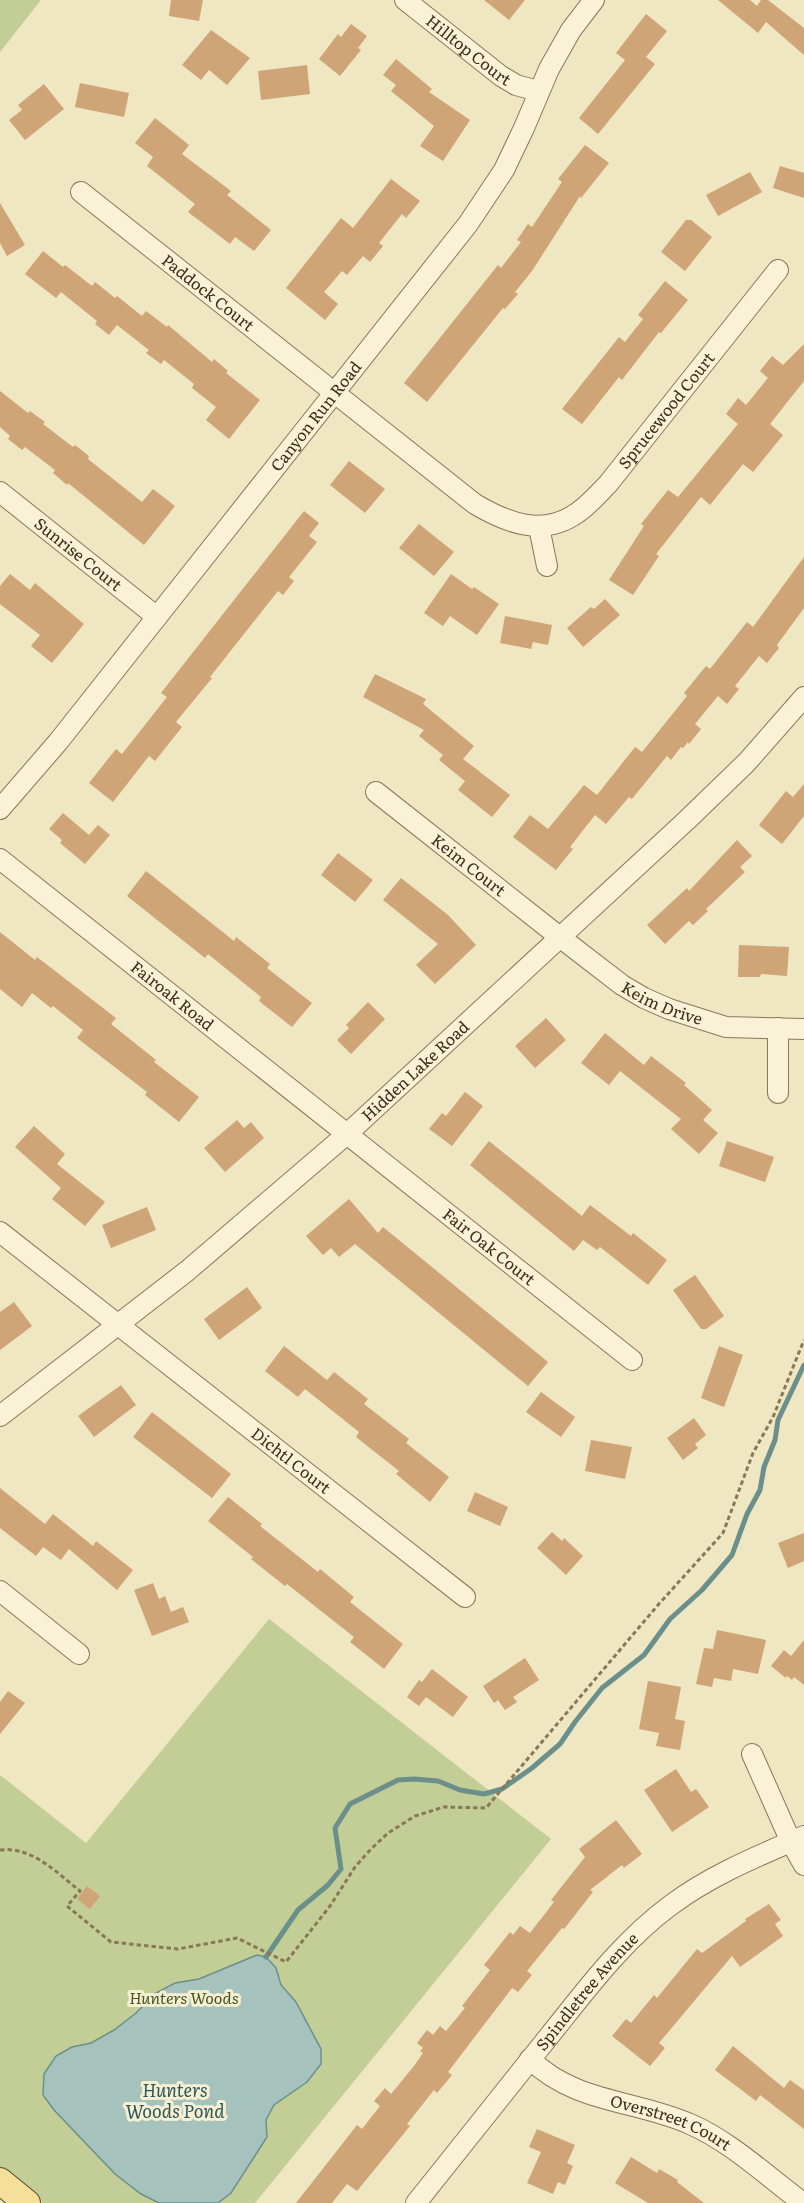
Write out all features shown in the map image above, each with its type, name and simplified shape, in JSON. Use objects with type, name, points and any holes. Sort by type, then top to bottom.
[{"type":"main road","points":[[0,2181],[27,2203]]},
{"type":"street","name":"Hilltop Court","points":[[405,0],[501,76],[516,85],[538,91]]},
{"type":"street","name":"Canyon Run Road","points":[[0,809],[58,742],[158,617],[468,224],[493,189],[524,128],[538,91],[570,30],[594,0]]},
{"type":"street","name":"Paddock Court","points":[[81,192],[335,393]]},
{"type":"street","name":"Sprucewood Court","points":[[335,393],[475,504],[505,520],[524,526],[539,527],[566,520],[577,514],[608,484],[778,270]]},
{"type":"street","name":"Sunrise Court","points":[[0,492],[158,617]]},
{"type":"street","points":[[539,527],[547,566]]},
{"type":"street","name":"Hidden Lake Road","points":[[0,1416],[187,1271],[347,1134],[687,820],[747,762],[804,696]]},
{"type":"street","name":"Keim Court","points":[[376,792],[561,938]]},
{"type":"street","name":"Fairoak Road","points":[[0,859],[347,1134]]},
{"type":"street","name":"Keim Drive","points":[[561,938],[622,985],[652,1002],[726,1027],[804,1029]]},
{"type":"street","points":[[778,1028],[778,1093]]},
{"type":"street","name":"Fair Oak Court","points":[[347,1134],[632,1360]]},
{"type":"street","name":"Dichtl Court","points":[[0,1232],[465,1597]]},
{"type":"street","points":[[0,1591],[79,1654]]},
{"type":"street","points":[[752,1754],[797,1839],[804,1865]]},
{"type":"street","name":"Spindletree Avenue","points":[[416,2203],[597,1976],[641,1929],[671,1905],[717,1876],[797,1839]]},
{"type":"street","name":"Overstreet Court","points":[[530,2059],[556,2080],[575,2089],[592,2096],[665,2114],[707,2132],[802,2203]]},
{"type":"path","points":[[0,1850],[23,1852],[43,1862],[80,1891],[67,1906],[111,1942],[178,1949],[237,1938],[286,1962],[330,1906],[355,1867],[388,1833],[415,1816],[444,1807],[486,1808],[658,1605],[723,1533],[753,1453],[773,1418],[804,1340]]},
{"type":"green space","points":[[0,0],[41,0],[0,52]]},
{"type":"green space","name":"Hunters Woods","points":[[269,1619],[551,1839],[255,2203],[43,2203],[0,2168],[0,1775],[86,1843]]},
{"type":"water","name":"Hunters Woods Pond","points":[[257,1955],[266,1957],[276,1968],[281,1985],[296,2002],[321,2049],[321,2064],[307,2082],[274,2105],[266,2120],[267,2137],[231,2193],[218,2203],[159,2203],[141,2194],[115,2174],[54,2110],[43,2095],[44,2074],[56,2056],[72,2047],[91,2043],[114,2030],[156,1993],[175,1983],[199,1979]]},
{"type":"building","points":[[171,0],[203,0],[199,21],[169,16]]},
{"type":"building","points":[[484,0],[525,0],[509,20]]},
{"type":"building","points":[[718,0],[750,0],[757,6],[761,0],[768,0],[804,28],[804,55],[766,22],[758,33]]},
{"type":"building","points":[[646,14],[667,31],[646,57],[655,64],[598,134],[579,118],[625,60],[616,53]]},
{"type":"building","points":[[351,24],[367,36],[358,48],[361,50],[340,76],[319,59],[338,34],[341,37]]},
{"type":"building","points":[[211,30],[250,58],[227,85],[209,70],[201,80],[182,65]]},
{"type":"building","points":[[396,59],[432,89],[429,92],[470,120],[443,161],[420,146],[434,126],[391,91],[396,85],[383,75]]},
{"type":"building","points":[[307,65],[310,94],[261,100],[258,71]]},
{"type":"building","points":[[80,83],[129,93],[124,117],[75,107]]},
{"type":"building","points":[[44,84],[64,109],[25,140],[9,120],[22,110],[18,105]]},
{"type":"building","points":[[155,118],[189,145],[182,154],[231,191],[227,195],[271,230],[254,251],[235,237],[230,244],[188,212],[195,204],[147,166],[153,157],[135,143]]},
{"type":"building","points":[[585,145],[609,163],[581,198],[580,196],[532,271],[515,292],[518,294],[505,309],[503,308],[427,402],[404,383],[498,265],[501,268],[521,242],[517,240],[528,224],[532,227],[562,182],[558,179]]},
{"type":"building","points":[[780,166],[804,173],[804,198],[773,188]]},
{"type":"building","points":[[750,172],[762,192],[718,216],[706,195]]},
{"type":"building","points":[[391,179],[420,201],[406,218],[402,214],[379,243],[383,246],[370,262],[363,256],[347,275],[342,271],[324,292],[338,304],[325,320],[286,288],[341,218],[353,228]]},
{"type":"building","points":[[0,203],[25,245],[7,256],[0,243]]},
{"type":"building","points":[[686,220],[691,220],[712,237],[685,271],[661,252]]},
{"type":"building","points":[[43,251],[92,286],[95,282],[115,298],[117,296],[142,316],[146,311],[167,327],[168,325],[212,362],[214,359],[228,371],[226,373],[260,400],[229,439],[206,420],[216,407],[192,388],[194,384],[164,360],[161,364],[146,353],[149,350],[117,325],[109,335],[95,324],[97,321],[61,292],[56,298],[25,274]]},
{"type":"building","points":[[665,281],[688,300],[661,333],[659,332],[622,380],[619,377],[582,424],[562,409],[619,337],[625,342],[643,319],[638,315]]},
{"type":"building","points":[[804,344],[804,381],[770,424],[783,435],[753,472],[743,464],[710,505],[701,497],[656,554],[659,556],[633,595],[609,580],[644,526],[641,524],[668,490],[678,497],[738,424],[726,414],[738,398],[746,405],[768,378],[760,371],[772,356],[783,365]]},
{"type":"building","points":[[0,391],[28,413],[30,411],[45,422],[43,424],[73,447],[75,445],[89,456],[88,459],[142,502],[153,489],[175,506],[144,545],[68,483],[67,485],[53,473],[55,470],[25,447],[22,450],[8,439],[10,436],[0,427]]},
{"type":"building","points":[[349,461],[385,489],[365,513],[330,485]]},
{"type":"building","points":[[304,511],[319,523],[309,536],[317,542],[289,577],[294,581],[283,595],[278,591],[210,677],[212,678],[176,722],[182,727],[155,761],[149,756],[113,802],[89,783],[116,749],[122,754],[167,697],[161,693]]},
{"type":"building","points":[[419,524],[454,552],[434,576],[399,548]]},
{"type":"building","points":[[804,557],[804,608],[777,645],[779,648],[767,663],[759,656],[735,686],[739,689],[727,704],[718,696],[695,724],[701,729],[689,744],[688,742],[683,748],[681,747],[671,760],[667,756],[632,799],[629,797],[606,824],[595,815],[570,847],[573,849],[556,870],[513,837],[530,815],[548,829],[584,785],[597,795],[635,747],[642,752],[687,696],[684,693],[706,666],[710,669],[747,622],[753,627]]},
{"type":"building","points":[[10,574],[30,590],[35,583],[84,624],[52,663],[31,646],[40,635],[0,604],[0,586]]},
{"type":"building","points":[[451,574],[499,604],[477,635],[450,616],[443,626],[424,613]]},
{"type":"building","points":[[605,599],[620,615],[583,647],[567,628],[591,607],[594,609]]},
{"type":"building","points":[[505,616],[552,625],[548,645],[533,642],[531,649],[500,643]]},
{"type":"building","points":[[375,674],[426,699],[423,704],[474,746],[463,759],[510,795],[492,817],[458,790],[465,781],[439,760],[443,755],[419,736],[424,730],[363,697]]},
{"type":"building","points":[[804,784],[804,816],[782,844],[759,825],[786,791],[793,797]]},
{"type":"building","points":[[63,813],[89,835],[98,825],[110,835],[85,864],[60,843],[62,840],[49,829]]},
{"type":"building","points":[[737,840],[752,856],[740,867],[745,872],[706,909],[708,911],[693,925],[689,921],[665,944],[647,925],[687,888],[689,891]]},
{"type":"building","points":[[338,853],[373,880],[355,902],[321,875]]},
{"type":"building","points":[[146,871],[234,941],[236,937],[270,964],[267,968],[312,1003],[292,1027],[259,1001],[261,997],[208,954],[205,958],[127,896]]},
{"type":"building","points":[[401,878],[448,915],[476,945],[435,984],[416,965],[438,944],[383,900]]},
{"type":"building","points":[[0,932],[35,960],[37,957],[116,1018],[111,1024],[199,1097],[179,1122],[145,1095],[147,1092],[77,1038],[83,1030],[53,1006],[51,1008],[32,993],[22,1007],[0,989]]},
{"type":"building","points":[[739,945],[789,947],[787,976],[761,974],[760,977],[738,977]]},
{"type":"building","points":[[368,1002],[385,1019],[351,1054],[337,1040],[349,1028],[346,1025]]},
{"type":"building","points":[[546,1018],[566,1040],[535,1068],[515,1046]]},
{"type":"building","points":[[605,1033],[644,1065],[651,1056],[686,1083],[684,1085],[712,1110],[703,1120],[718,1133],[699,1154],[671,1129],[681,1119],[620,1071],[609,1085],[581,1063]]},
{"type":"building","points":[[465,1092],[483,1106],[452,1146],[429,1129],[442,1113],[446,1116]]},
{"type":"building","points":[[237,1120],[244,1128],[251,1122],[264,1138],[225,1172],[204,1148]]},
{"type":"building","points":[[34,1126],[65,1154],[57,1164],[105,1202],[85,1226],[52,1199],[61,1188],[15,1147]]},
{"type":"building","points":[[489,1141],[582,1216],[590,1205],[631,1236],[633,1233],[667,1260],[648,1285],[600,1247],[597,1250],[583,1240],[574,1251],[470,1165]]},
{"type":"building","points":[[727,1141],[774,1157],[765,1182],[719,1166]]},
{"type":"building","points":[[349,1199],[378,1233],[383,1227],[548,1362],[528,1386],[355,1244],[339,1257],[331,1248],[323,1255],[306,1236]]},
{"type":"building","points":[[147,1207],[156,1230],[111,1248],[102,1225]]},
{"type":"building","points":[[695,1275],[724,1316],[706,1329],[701,1329],[673,1290]]},
{"type":"building","points":[[247,1287],[262,1308],[219,1340],[204,1319]]},
{"type":"building","points":[[14,1302],[32,1326],[0,1350],[0,1312]]},
{"type":"building","points":[[284,1346],[327,1380],[334,1372],[368,1399],[364,1404],[409,1439],[406,1443],[449,1477],[430,1502],[396,1474],[399,1471],[356,1437],[359,1432],[305,1389],[298,1397],[265,1371]]},
{"type":"building","points":[[719,1346],[743,1355],[724,1407],[701,1398]]},
{"type":"building","points":[[121,1385],[136,1405],[94,1437],[78,1416]]},
{"type":"building","points":[[541,1392],[575,1417],[561,1437],[526,1412]]},
{"type":"building","points":[[152,1412],[231,1474],[212,1498],[133,1437]]},
{"type":"building","points":[[694,1418],[706,1435],[695,1444],[698,1448],[683,1460],[667,1438]]},
{"type":"building","points":[[591,1440],[632,1447],[625,1479],[585,1471]]},
{"type":"building","points":[[0,1488],[45,1524],[53,1514],[93,1546],[96,1541],[133,1570],[117,1590],[69,1549],[61,1560],[43,1547],[36,1556],[0,1528]]},
{"type":"building","points":[[475,1492],[508,1507],[500,1526],[467,1511]]},
{"type":"building","points":[[228,1497],[262,1524],[260,1526],[318,1572],[320,1569],[354,1597],[350,1602],[403,1644],[384,1669],[350,1642],[354,1637],[287,1584],[285,1586],[251,1559],[253,1557],[208,1521]]},
{"type":"building","points":[[552,1532],[562,1541],[564,1538],[583,1556],[566,1575],[537,1548]]},
{"type":"building","points":[[804,1533],[804,1561],[788,1568],[778,1543]]},
{"type":"building","points":[[153,1583],[159,1599],[165,1596],[171,1612],[183,1607],[189,1622],[152,1636],[134,1590]]},
{"type":"building","points":[[717,1630],[766,1640],[758,1674],[733,1669],[731,1681],[714,1678],[712,1687],[696,1684],[704,1648],[713,1649]]},
{"type":"building","points":[[804,1640],[804,1685],[794,1677],[792,1680],[787,1676],[786,1678],[771,1666],[784,1650],[791,1656]]},
{"type":"building","points":[[525,1658],[539,1680],[513,1697],[517,1702],[505,1710],[498,1700],[494,1703],[483,1686]]},
{"type":"building","points":[[432,1669],[468,1697],[453,1717],[426,1697],[419,1706],[407,1697],[419,1680],[422,1682]]},
{"type":"building","points":[[648,1681],[681,1687],[675,1719],[685,1721],[680,1750],[656,1746],[659,1733],[639,1729]]},
{"type":"building","points":[[8,1691],[25,1703],[0,1734],[0,1702]]},
{"type":"building","points":[[676,1769],[691,1792],[696,1789],[709,1807],[672,1832],[644,1790]]},
{"type":"building","points":[[616,1820],[642,1854],[624,1868],[622,1865],[590,1890],[593,1892],[527,1971],[532,1975],[518,1992],[512,1988],[448,2072],[452,2075],[437,2093],[434,2090],[407,2124],[410,2126],[357,2191],[347,2184],[332,2203],[296,2203],[357,2125],[362,2129],[380,2106],[374,2101],[385,2088],[391,2094],[414,2066],[423,2053],[420,2051],[423,2048],[417,2043],[427,2030],[433,2035],[440,2026],[446,2031],[465,2008],[462,2006],[490,1970],[484,1965],[510,1932],[513,1935],[520,1926],[530,1933],[554,1902],[551,1900],[585,1857],[579,1849]]},
{"type":"building","points":[[87,1886],[100,1896],[90,1909],[77,1899]]},
{"type":"building","points":[[769,1904],[781,1920],[775,1924],[783,1936],[740,1967],[732,1956],[659,2043],[665,2048],[650,2066],[612,2036],[626,2019],[631,2023],[654,1995],[657,1998],[697,1949],[702,1953],[746,1921],[745,1919]]},
{"type":"building","points":[[733,2046],[784,2088],[790,2080],[804,2090],[804,2129],[760,2095],[756,2101],[715,2070]]},
{"type":"building","points":[[537,2129],[575,2145],[567,2163],[573,2166],[565,2185],[558,2182],[553,2194],[527,2183],[541,2152],[529,2147]]},
{"type":"building","points":[[631,2157],[657,2173],[659,2169],[678,2180],[677,2182],[704,2203],[648,2203],[615,2183]]},
{"type":"waterway","points":[[266,1957],[298,1910],[328,1885],[341,1869],[335,1828],[350,1804],[398,1780],[438,1781],[460,1790],[484,1794],[502,1789],[560,1744],[602,1688],[644,1655],[670,1619],[702,1590],[732,1555],[747,1514],[760,1490],[764,1467],[775,1440],[778,1420],[804,1365]]}]
